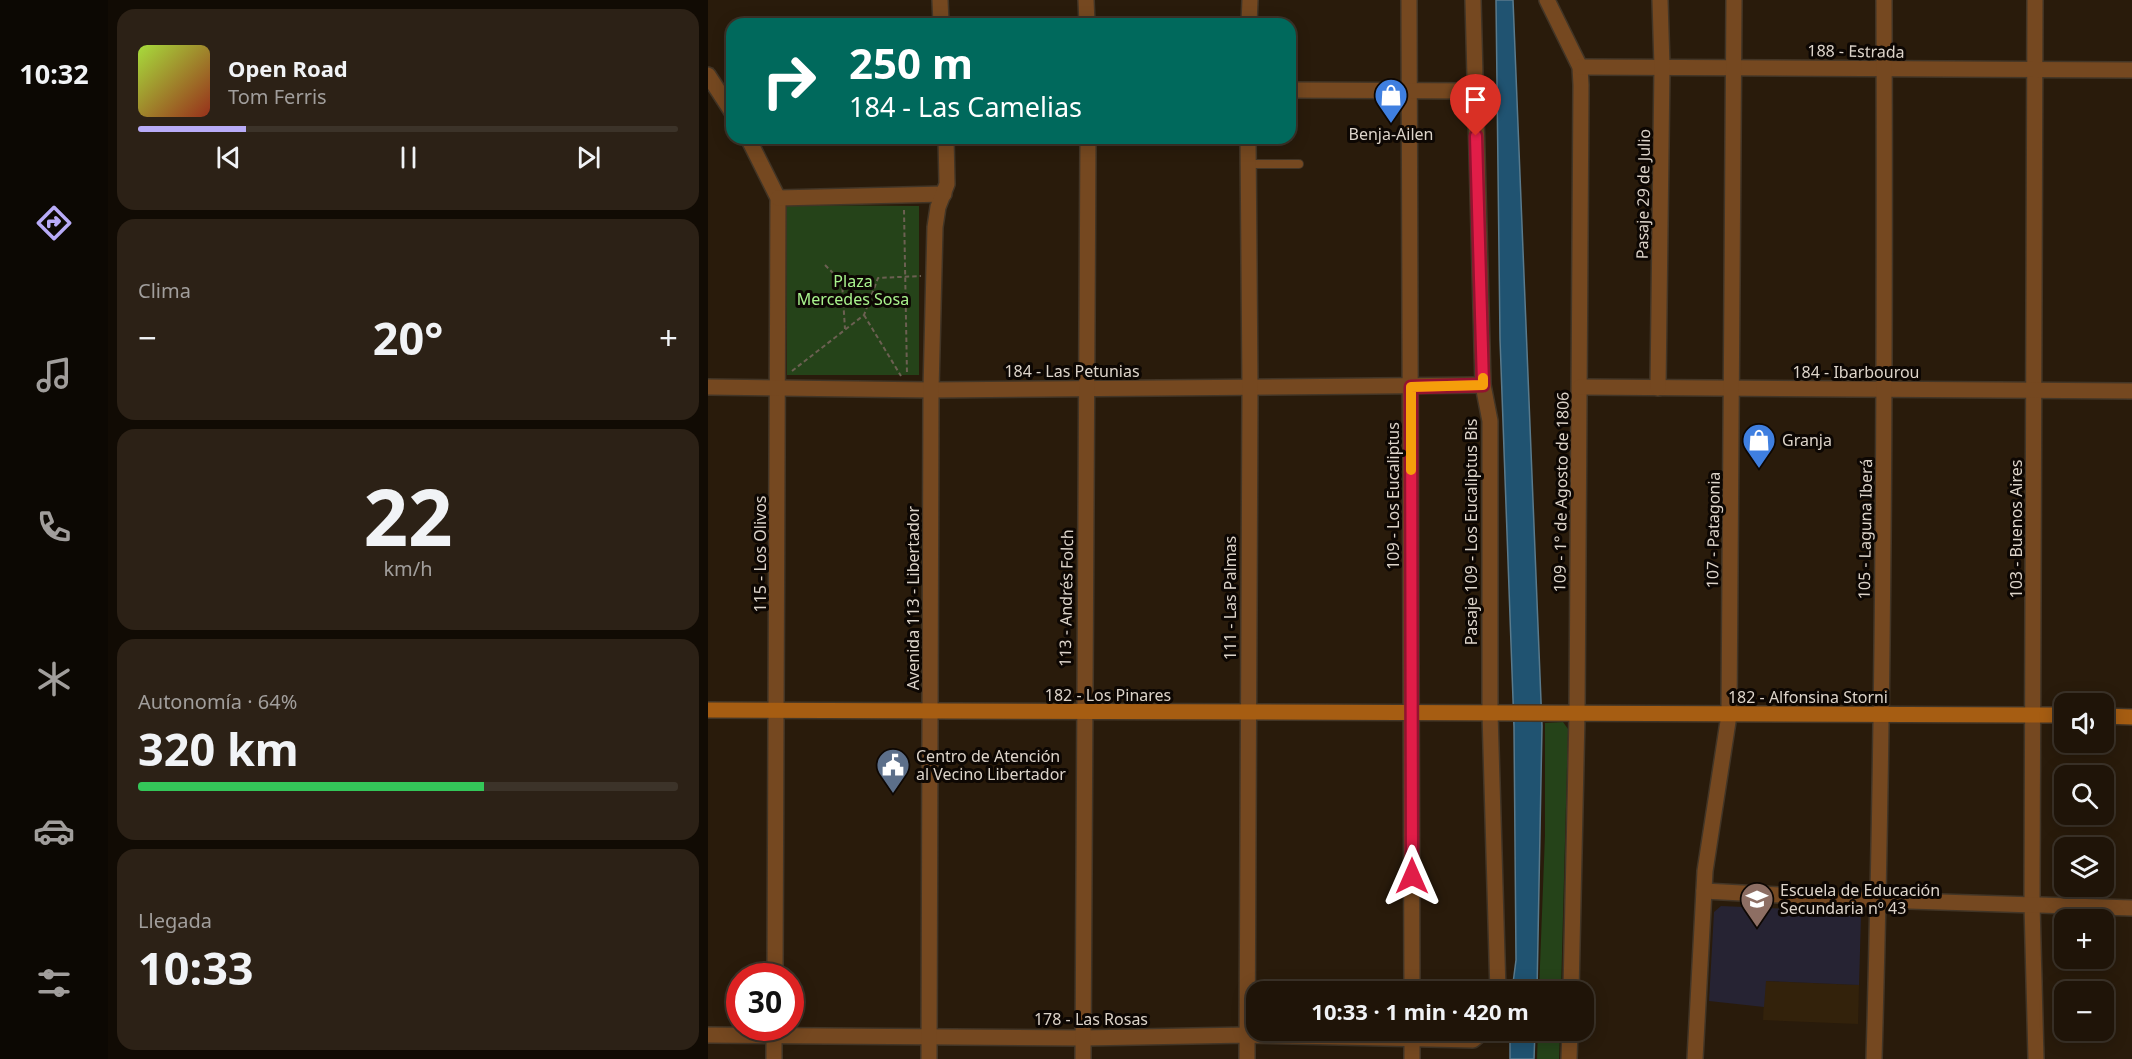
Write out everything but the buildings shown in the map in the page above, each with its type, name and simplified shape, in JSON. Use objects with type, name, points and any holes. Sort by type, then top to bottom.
[{"type":"street","points":[[940,0],[941,18]]},
{"type":"street","points":[[1086,0],[1087,18]]},
{"type":"street","points":[[1249,18],[1250,0]]},
{"type":"street","name":"109 - Los Eucaliptus","points":[[1408,0],[1412,981]]},
{"type":"street","name":"Pasaje 109 - Los Eucaliptus Bis","points":[[1473,0],[1483,385],[1490,421],[1490,713],[1497,981]]},
{"type":"street","name":"109 - 1° de Agosto de 1806","points":[[1547,0],[1580,67],[1577,715],[1571,981]]},
{"type":"street","name":"Pasaje 29 de Julio","points":[[1658,388],[1662,66],[1660,0]]},
{"type":"street","name":"107 - Patagonia","points":[[1695,1059],[1704,891],[1729,715],[1734,0]]},
{"type":"street","name":"105 - Laguna Iberá","points":[[1874,1059],[1881,715],[1884,0]]},
{"type":"street","name":"103 - Buenos Aires","points":[[2035,0],[2032,904],[2036,1059]]},
{"type":"street","name":"188 - Estrada","points":[[1580,67],[2132,70]]},
{"type":"street","points":[[708,75],[726,103]]},
{"type":"street","points":[[1296,90],[1475,91]]},
{"type":"street","name":"115 - Los Olivos","points":[[751,144],[778,198],[778,711],[775,963]]},
{"type":"street","name":"Avenida 113 - Libertador","points":[[929,1059],[933,275],[936,213],[947,184],[946,144]]},
{"type":"street","name":"113 - Andrés Folch","points":[[1083,1059],[1083,712],[1088,144]]},
{"type":"street","name":"111 - Las Palmas","points":[[1247,981],[1250,388],[1248,144]]},
{"type":"street","points":[[778,198],[944,194]]},
{"type":"street","name":"184 - Las Petunias","points":[[708,387],[778,386],[931,390],[1483,385]]},
{"type":"street","name":"184 - Ibarbourou","points":[[1580,387],[2132,391]]},
{"type":"street","name":"182 - Los Pinares","points":[[708,710],[932,713],[1551,713]]},
{"type":"street","name":"182 - Alfonsina Storni","points":[[1551,713],[1577,715],[2054,715]]},
{"type":"street","points":[[2114,716],[2132,717]]},
{"type":"street","points":[[1704,891],[1878,900],[2132,908]]},
{"type":"street","name":"178 - Las Rosas","points":[[804,1032],[1083,1038],[1246,1035]]},
{"type":"street","name":"178 - Las Rosas","points":[[708,1035],[726,1034]]},
{"type":"street","points":[[774,1041],[774,1059]]},
{"type":"street","name":"111 - Las Palmas","points":[[1247,1041],[1247,1059]]},
{"type":"street","points":[[1412,1041],[1412,1059]]},
{"type":"street","points":[[1569,1059],[1570,1041]]},
{"type":"lane","points":[[1247,164],[1299,164]]},
{"type":"path","points":[[904,195],[907,389]]},
{"type":"path","points":[[825,265],[842,282],[845,329]]},
{"type":"path","points":[[778,386],[787,375],[864,315],[878,278],[933,275]]},
{"type":"path","points":[[864,315],[893,361],[907,389]]},
{"type":"shaded area","points":[[1721,906],[1856,912],[1861,917],[1859,985],[1766,981],[1764,1007],[1709,1001],[1714,912]]},
{"type":"shaded area","points":[[1765,981],[1859,985],[1858,1024],[1763,1020]]},
{"type":"green space","name":"Plaza Mercedes Sosa","points":[[786,205],[919,206],[919,375],[787,375]]},
{"type":"green space","points":[[1563,722],[1568,729],[1561,981],[1539,981],[1545,835],[1545,723]]},
{"type":"green space","points":[[1538,1041],[1560,1041],[1559,1059],[1537,1059]]},
{"type":"water","points":[[1496,0],[1513,0],[1542,726],[1537,981],[1513,981],[1516,960],[1514,727],[1500,339]]},
{"type":"water","points":[[1510,1041],[1535,1041],[1534,1059],[1510,1059]]},
{"type":"slow traffic","points":[[1411,470],[1411,387],[1483,385],[1483,378]]},
{"type":"place","name":"Benja-Ailen","points":[[1391,124]]},
{"type":"place","name":"Granja","points":[[1759,469]]},
{"type":"place","name":"Centro de Atención al Vecino Libertador","points":[[893,794]]},
{"type":"place","name":"Escuela de Educación Secundaria nº 43","points":[[1757,928]]},
{"type":"route","points":[[1412,876],[1411,387],[1483,385],[1476,136]]}]
